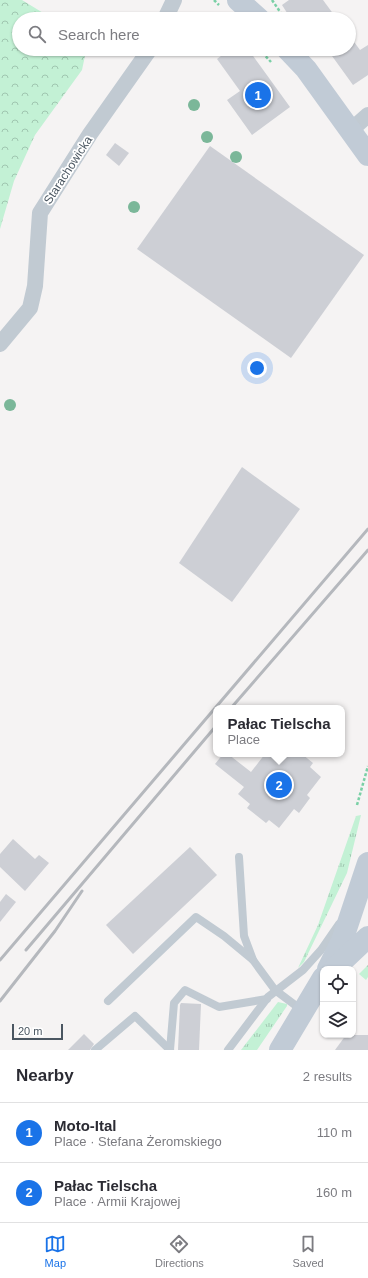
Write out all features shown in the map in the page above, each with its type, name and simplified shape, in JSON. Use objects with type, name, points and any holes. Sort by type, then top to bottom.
[{"type":"main road","points":[[238,0],[251,12]]},
{"type":"main road","points":[[294,56],[306,69],[368,155]]},
{"type":"main road","points":[[332,966],[357,899],[368,863]]},
{"type":"main road","points":[[337,966],[368,938]]},
{"type":"main road","points":[[280,1050],[320,987]]},
{"type":"street","points":[[168,12],[174,0]]},
{"type":"street","name":"Starachowicka","points":[[0,344],[30,308],[35,286],[40,213],[90,134],[145,56]]},
{"type":"street","points":[[351,130],[368,115]]},
{"type":"street","points":[[342,966],[368,952]]},
{"type":"lane","points":[[239,857],[244,936],[253,960]]},
{"type":"lane","points":[[228,1050],[266,999],[275,990],[304,970],[357,899]]},
{"type":"lane","points":[[108,1001],[196,917],[224,936],[253,960],[275,990],[304,1012]]},
{"type":"lane","points":[[170,1050],[174,1003],[186,990],[219,1007],[266,999]]},
{"type":"lane","points":[[95,1050],[135,1016],[170,1050]]},
{"type":"path","points":[[272,0],[280,12]]},
{"type":"path","points":[[357,805],[368,766]]},
{"type":"green space","points":[[0,0],[22,0],[42,12],[12,12],[12,56],[85,56],[82,70],[35,135],[14,181],[0,229]]},
{"type":"green space","points":[[361,815],[347,873],[304,962],[298,968],[318,925],[356,816]]},
{"type":"green space","points":[[368,965],[368,977],[366,980],[359,974]]},
{"type":"green space","points":[[278,1002],[287,1004],[287,1006],[257,1050],[241,1050]]},
{"type":"building","points":[[289,0],[323,0],[332,12],[286,12],[282,5]]},
{"type":"building","points":[[356,45],[360,50],[368,45],[368,75],[353,85],[332,56],[356,56]]},
{"type":"building","points":[[221,56],[253,56],[290,107],[252,135],[227,100],[240,91],[217,59]]},
{"type":"building","points":[[115,143],[129,153],[119,166],[106,155]]},
{"type":"building","points":[[210,146],[364,255],[291,358],[137,249]]},
{"type":"building","points":[[242,467],[300,509],[232,602],[179,563]]},
{"type":"building","points":[[221,757],[232,757],[251,772],[263,757],[306,757],[313,763],[310,767],[321,777],[307,795],[310,798],[299,813],[294,809],[279,828],[269,820],[266,823],[247,808],[250,804],[238,794],[244,787],[215,764]]},
{"type":"building","points":[[13,839],[35,859],[39,855],[49,863],[25,891],[0,867],[0,854]]},
{"type":"building","points":[[190,847],[217,875],[133,954],[106,925]]},
{"type":"building","points":[[6,894],[16,902],[0,922],[0,902]]},
{"type":"building","points":[[181,1003],[201,1004],[199,1050],[178,1050]]},
{"type":"building","points":[[84,1034],[94,1044],[90,1050],[68,1050]]},
{"type":"building","points":[[356,1035],[368,1035],[368,1050],[335,1050],[344,1038],[356,1038]]},
{"type":"railway","points":[[218,705],[368,529]]},
{"type":"railway","points":[[234,705],[368,550]]},
{"type":"railway","points":[[0,960],[213,711]]},
{"type":"railway","points":[[26,950],[213,730]]},
{"type":"railway","points":[[0,1001],[55,931],[82,891]]},
{"type":"place","name":"Moto-Ital","points":[[258,95]]},
{"type":"place","name":"Pałac Tielscha","points":[[279,785]]}]
